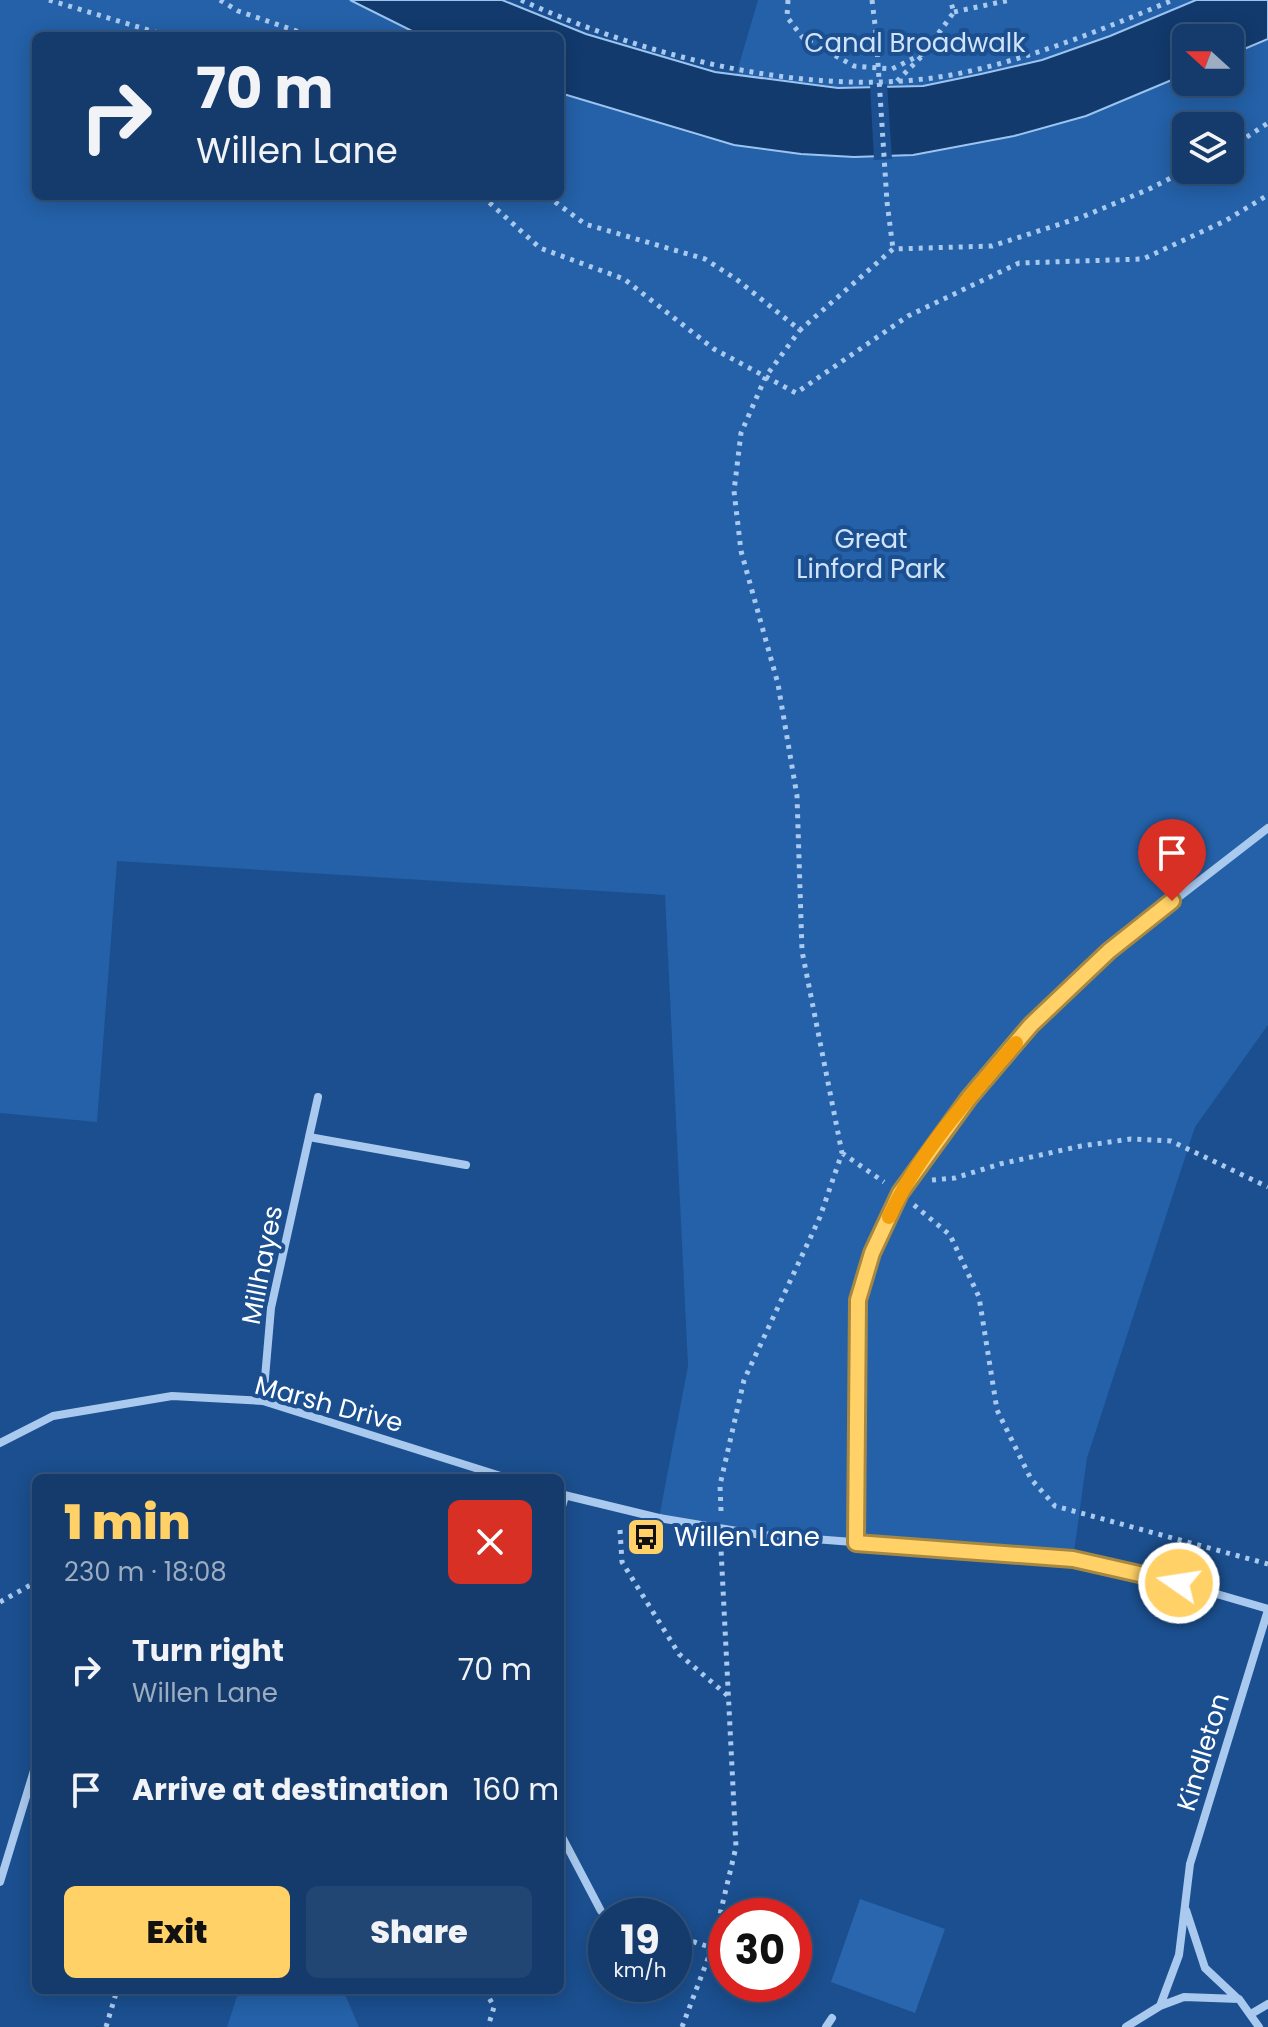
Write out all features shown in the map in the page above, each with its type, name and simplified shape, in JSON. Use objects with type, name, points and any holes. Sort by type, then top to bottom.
[{"type":"street","points":[[856,1543],[858,1300],[872,1253],[900,1193],[969,1098],[1031,1025],[1109,951],[1268,828]]},
{"type":"street","name":"Millhayes","points":[[263,1401],[271,1308],[318,1097]]},
{"type":"street","points":[[309,1137],[466,1165]]},
{"type":"street","name":"Marsh Drive","points":[[0,1443],[53,1416],[172,1396],[263,1401],[494,1474]]},
{"type":"street","points":[[564,1495],[659,1518],[761,1535],[1073,1559],[1179,1583],[1268,1609]]},
{"type":"street","name":"Kindleton","points":[[1160,2006],[1179,1955],[1190,1864],[1268,1609]]},
{"type":"street","points":[[0,1882],[32,1777]]},
{"type":"street","points":[[564,1841],[594,1898]]},
{"type":"street","name":"Kindleton","points":[[1185,1907],[1205,1968],[1239,1999],[1259,2027]]},
{"type":"street","points":[[1126,2027],[1160,2006],[1184,1997],[1239,1999]]},
{"type":"street","points":[[1251,2014],[1268,2004]]},
{"type":"street","points":[[826,2027],[832,2018]]},
{"type":"path","points":[[49,0],[155,32]]},
{"type":"path","points":[[220,0],[238,11],[299,32]]},
{"type":"path","points":[[521,0],[656,50],[737,69],[781,76],[896,82],[963,73],[1021,58],[1173,0]]},
{"type":"path","points":[[788,0],[787,17],[803,38],[854,66],[892,69],[924,53]]},
{"type":"path","points":[[872,0],[893,249]]},
{"type":"path","points":[[950,0],[954,12]]},
{"type":"path","points":[[896,82],[924,53],[954,12],[1010,0]]},
{"type":"path","points":[[1244,139],[1268,123]]},
{"type":"path","points":[[721,1516],[720,1485],[744,1380],[820,1217],[842,1153],[802,951],[797,796],[778,684],[741,551],[734,491],[741,433],[766,376],[800,330],[893,249],[992,246],[1082,217],[1172,178]]},
{"type":"path","points":[[486,200],[540,248],[624,279],[714,349],[796,393],[908,316],[1019,263],[1143,259],[1225,221],[1268,195]]},
{"type":"path","points":[[552,200],[585,224],[705,259],[736,279],[800,330]]},
{"type":"path","points":[[907,1181],[955,1178],[1000,1164],[1081,1146],[1131,1139],[1171,1141],[1268,1187]]},
{"type":"path","points":[[842,1153],[900,1193],[950,1235],[979,1297],[997,1410],[1031,1479],[1055,1506],[1268,1564]]},
{"type":"path","points":[[619,1509],[622,1562],[679,1654],[728,1696]]},
{"type":"path","points":[[721,1547],[736,1847],[724,1898]]},
{"type":"path","points":[[0,1602],[32,1584]]},
{"type":"path","points":[[682,2027],[708,1959]]},
{"type":"path","points":[[106,2027],[116,1994]]},
{"type":"path","points":[[487,1994],[494,2007],[488,2027]]},
{"type":"green space","name":"Great Linford Park","points":[[0,0],[350,0],[414,32],[32,32],[32,200],[564,200],[564,94],[702,137],[913,155],[1014,136],[1086,116],[1172,80],[1172,96],[1244,96],[1244,49],[1268,39],[1268,1025],[1195,1127],[1087,1458],[1073,1559],[761,1535],[659,1518],[688,1366],[665,895],[117,861],[97,1122],[0,1113]]},
{"type":"green space","name":"Canal Broadwalk","points":[[758,0],[1196,0],[1042,60],[923,86],[838,88],[736,75]]},
{"type":"green space","points":[[238,1994],[345,1994],[359,2027],[227,2027]]},
{"type":"shaded area","points":[[350,0],[502,0],[586,34],[715,72],[838,88],[923,86],[1042,60],[1196,0],[1268,0],[1268,39],[1244,49],[1244,24],[1172,24],[1172,80],[1086,116],[1014,136],[913,155],[854,157],[734,145],[564,94],[564,32],[414,32]]},
{"type":"pier","points":[[870,84],[887,84],[892,159],[874,160]]},
{"type":"building","points":[[860,1899],[945,1929],[915,2013],[831,1982]]},
{"type":"slow traffic","points":[[889,1217],[907,1181],[969,1098],[1016,1043]]},
{"type":"place","name":"Willen Lane","points":[[646,1537]]},
{"type":"route","points":[[1172,901],[1109,951],[1031,1025],[969,1098],[900,1193],[872,1253],[858,1300],[856,1543],[1073,1559],[1179,1583]]}]
